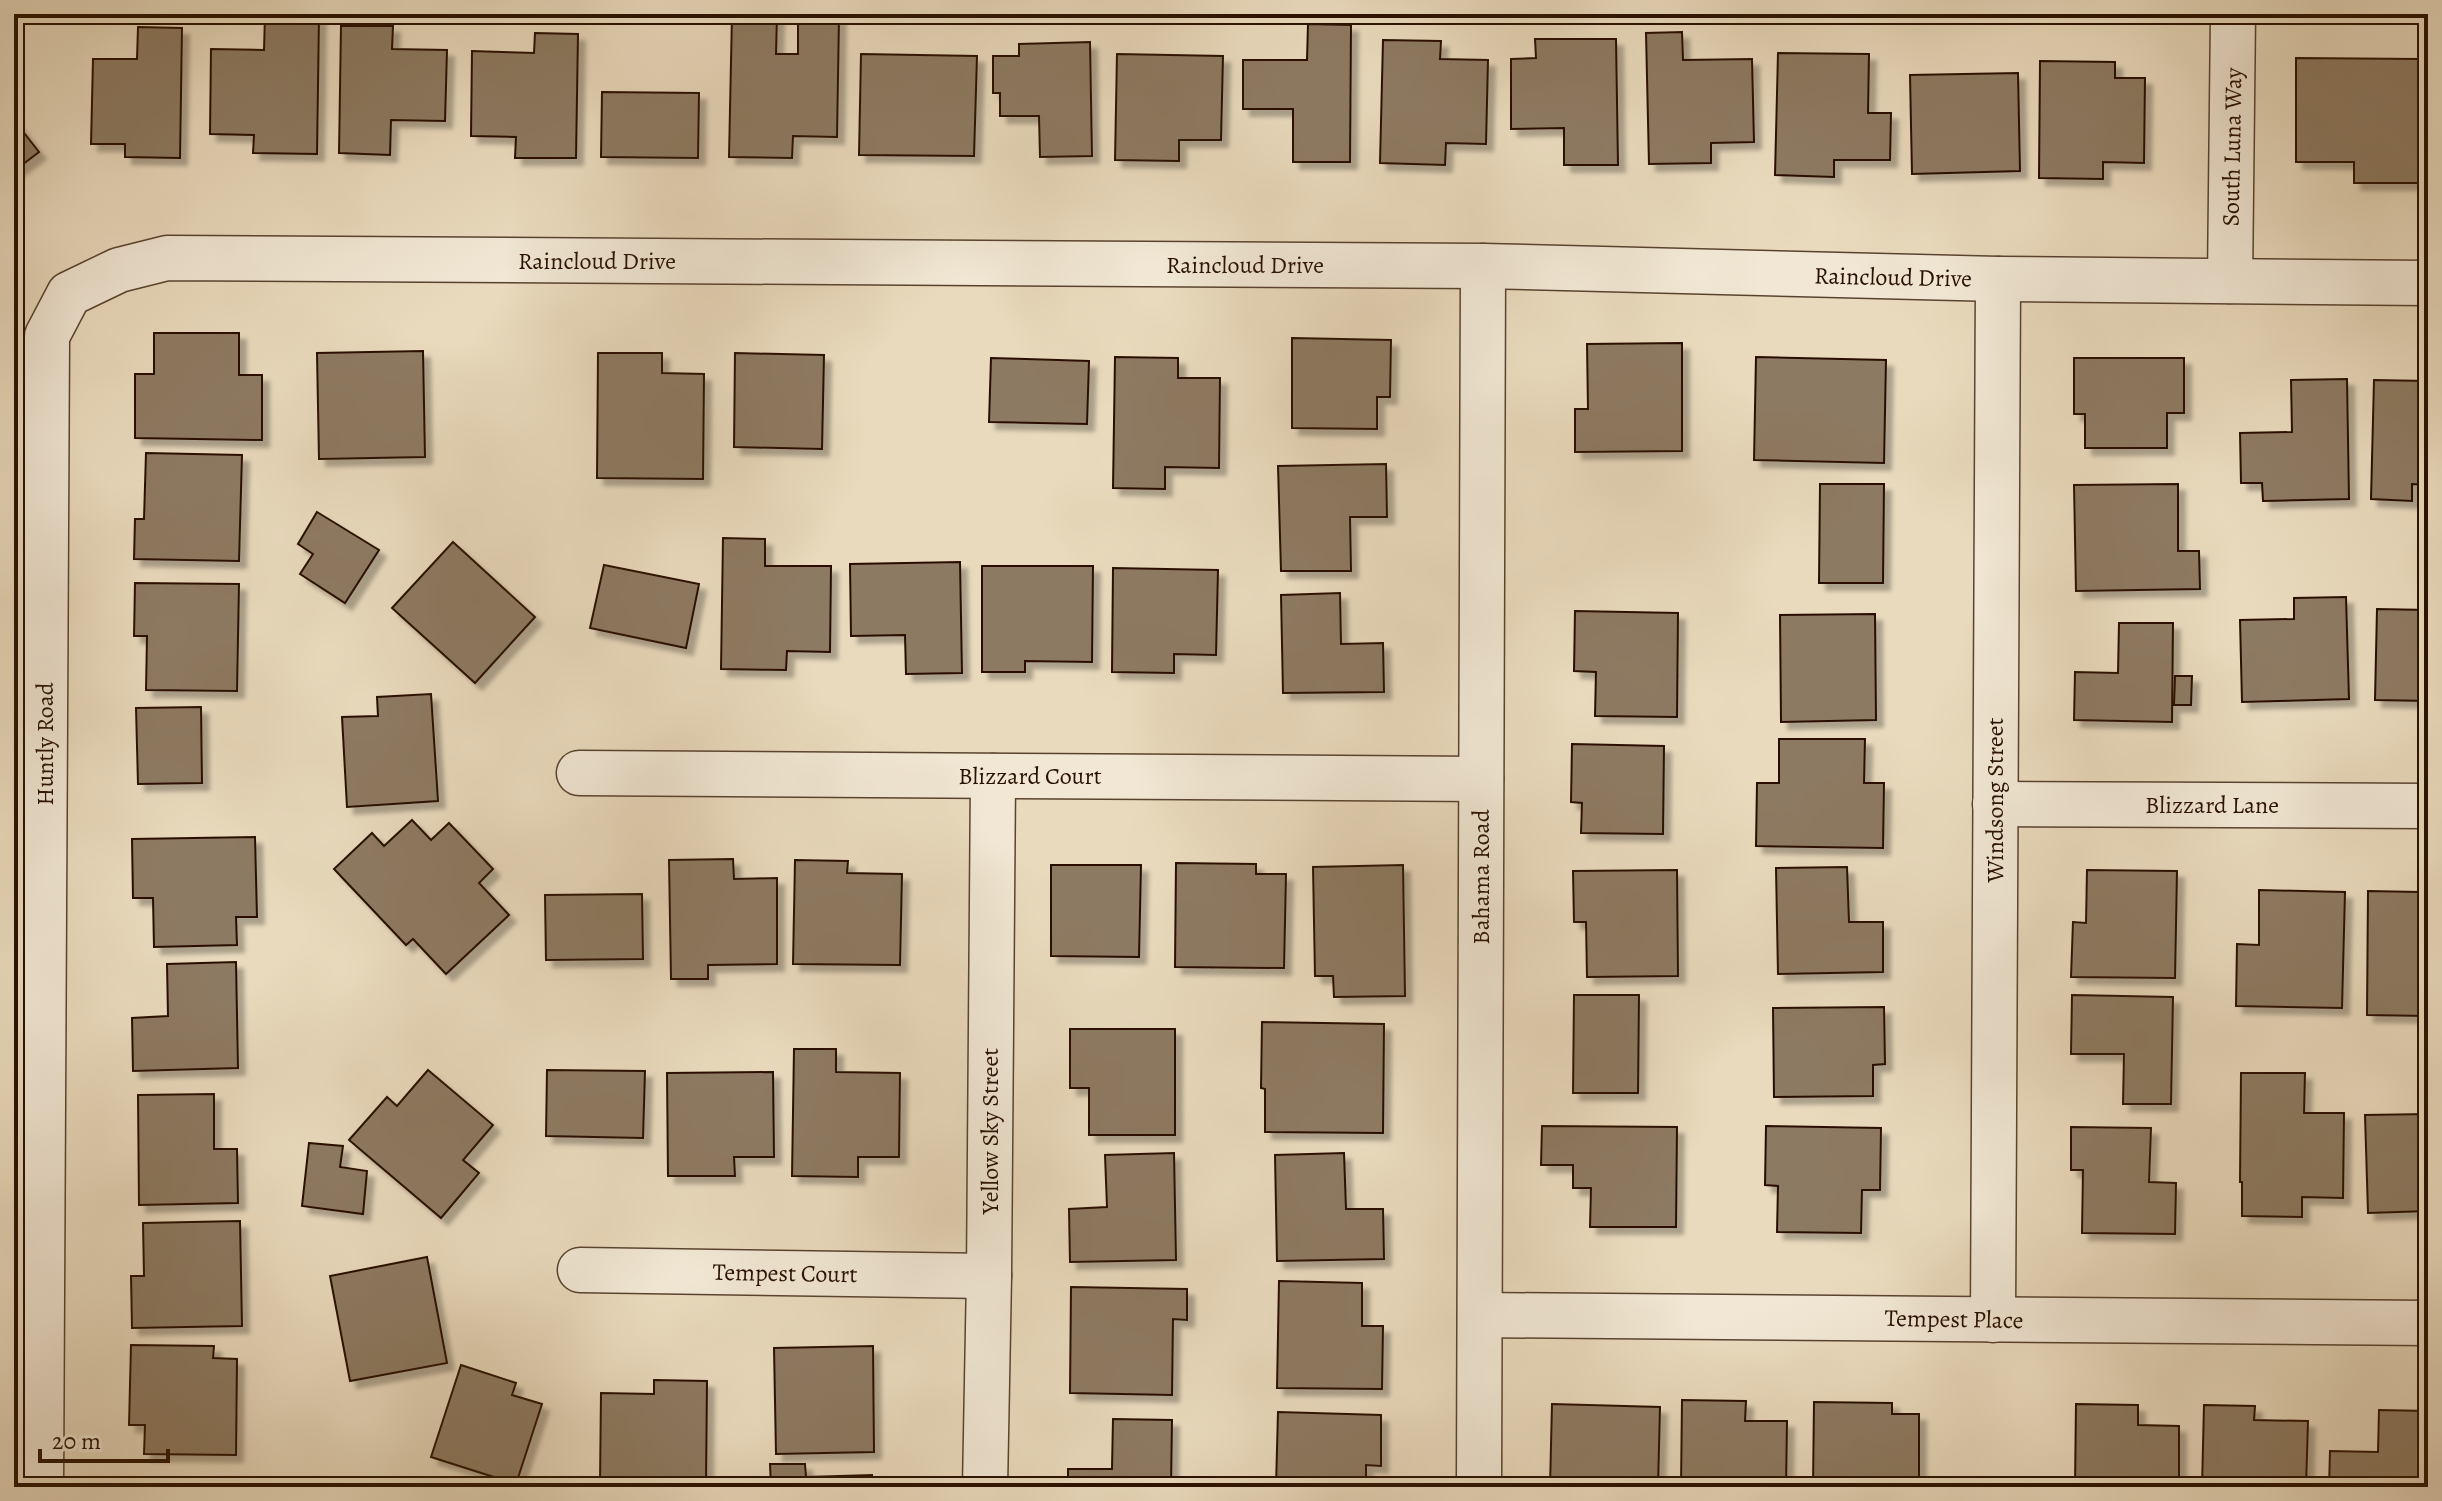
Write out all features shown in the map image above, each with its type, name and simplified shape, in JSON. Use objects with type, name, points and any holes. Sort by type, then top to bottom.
[{"type":"street","name":"South Luna Way","points":[[2230,281],[2233,14]]},
{"type":"street","name":"Raincloud Drive","points":[[69,294],[119,270],[167,258],[1483,266],[1998,279],[2428,283]]},
{"type":"street","name":"Bahama Road","points":[[1479,1487],[1483,266]]},
{"type":"street","name":"Windsong Street","points":[[1993,1320],[1998,279]]},
{"type":"street","name":"Huntly Road","points":[[32,1460],[47,336],[69,294]]},
{"type":"street","name":"Blizzard Court","points":[[579,773],[1481,779]]},
{"type":"street","name":"Yellow Sky Street","points":[[985,1487],[993,776]]},
{"type":"street","name":"Blizzard Lane","points":[[1995,804],[2428,806]]},
{"type":"street","name":"Tempest Court","points":[[580,1270],[989,1276]]},
{"type":"street","name":"Tempest Place","points":[[1480,1315],[2428,1323]]},
{"type":"building","points":[[732,14],[777,15],[776,54],[798,54],[798,16],[839,17],[837,137],[793,136],[792,158],[729,157]]},
{"type":"building","points":[[265,15],[319,16],[317,154],[253,153],[254,135],[210,134],[211,49],[264,50]]},
{"type":"building","points":[[1308,24],[1351,25],[1350,162],[1293,162],[1293,109],[1243,109],[1243,60],[1307,60]]},
{"type":"building","points":[[341,26],[393,26],[392,49],[447,50],[445,121],[391,120],[390,155],[339,153]]},
{"type":"building","points":[[138,27],[182,28],[180,158],[125,157],[125,144],[91,144],[93,59],[137,59]]},
{"type":"building","points":[[1682,32],[1683,60],[1752,59],[1754,142],[1711,143],[1711,163],[1649,164],[1646,33]]},
{"type":"building","points":[[535,33],[578,34],[576,158],[515,158],[516,137],[471,136],[472,51],[534,53]]},
{"type":"building","points":[[1535,39],[1616,39],[1618,165],[1564,165],[1564,128],[1511,129],[1511,59],[1536,58]]},
{"type":"building","points":[[1383,40],[1441,41],[1440,59],[1488,60],[1486,144],[1446,143],[1445,165],[1380,163]]},
{"type":"building","points":[[1090,42],[1092,156],[1040,157],[1039,116],[1000,116],[1000,93],[993,93],[993,56],[1019,56],[1019,44]]},
{"type":"building","points":[[1778,53],[1869,54],[1868,113],[1891,113],[1890,160],[1834,160],[1834,177],[1775,175]]},
{"type":"building","points":[[861,54],[977,56],[974,156],[859,155]]},
{"type":"building","points":[[1117,54],[1223,56],[1221,140],[1179,140],[1179,161],[1115,160]]},
{"type":"building","points":[[2296,58],[2419,59],[2418,183],[2354,183],[2354,162],[2296,162]]},
{"type":"building","points":[[2040,61],[2115,62],[2115,78],[2145,78],[2144,163],[2103,162],[2103,179],[2039,178]]},
{"type":"building","points":[[2018,73],[2020,171],[1912,174],[1910,75]]},
{"type":"building","points":[[602,92],[699,93],[698,158],[601,157]]},
{"type":"building","points":[[14,120],[39,152],[14,171]]},
{"type":"building","points":[[154,333],[239,333],[239,375],[262,375],[262,440],[135,438],[135,374],[154,374]]},
{"type":"building","points":[[1292,338],[1391,340],[1390,397],[1377,397],[1377,429],[1292,428]]},
{"type":"building","points":[[1682,343],[1682,451],[1575,452],[1575,409],[1588,409],[1587,344]]},
{"type":"building","points":[[423,351],[425,457],[319,459],[317,353]]},
{"type":"building","points":[[598,353],[662,353],[662,373],[704,374],[703,479],[597,478]]},
{"type":"building","points":[[735,353],[824,355],[822,449],[734,447]]},
{"type":"building","points":[[1115,357],[1178,358],[1178,378],[1220,378],[1219,468],[1165,467],[1165,489],[1113,488]]},
{"type":"building","points":[[1756,357],[1886,360],[1884,463],[1754,460]]},
{"type":"building","points":[[991,358],[1089,361],[1087,424],[989,422]]},
{"type":"building","points":[[2074,358],[2184,358],[2184,413],[2167,413],[2167,448],[2085,448],[2085,414],[2074,414]]},
{"type":"building","points":[[2347,379],[2349,499],[2263,501],[2262,483],[2241,483],[2240,433],[2292,432],[2291,380]]},
{"type":"building","points":[[2374,380],[2428,381],[2428,485],[2412,484],[2412,501],[2371,499]]},
{"type":"building","points":[[146,453],[242,455],[239,561],[134,559],[135,519],[144,519]]},
{"type":"building","points":[[1386,464],[1387,517],[1350,517],[1351,571],[1281,571],[1278,466]]},
{"type":"building","points":[[1820,484],[1884,484],[1883,583],[1819,583]]},
{"type":"building","points":[[2178,484],[2178,551],[2199,551],[2200,589],[2076,591],[2074,485]]},
{"type":"building","points":[[317,512],[379,550],[345,603],[300,574],[313,554],[298,544]]},
{"type":"building","points":[[723,538],[765,539],[765,566],[831,566],[830,652],[787,651],[786,670],[721,669]]},
{"type":"building","points":[[453,542],[535,617],[475,683],[392,608]]},
{"type":"building","points":[[960,562],[962,673],[906,674],[905,635],[851,636],[850,564]]},
{"type":"building","points":[[604,565],[699,584],[686,648],[590,628]]},
{"type":"building","points":[[982,566],[1093,566],[1092,662],[1025,661],[1025,672],[982,672]]},
{"type":"building","points":[[1113,568],[1218,570],[1216,655],[1174,654],[1174,673],[1112,672]]},
{"type":"building","points":[[135,583],[239,584],[237,691],[146,690],[147,636],[134,636]]},
{"type":"building","points":[[1340,593],[1341,644],[1383,643],[1384,692],[1283,693],[1281,595]]},
{"type":"building","points":[[2346,597],[2349,699],[2242,702],[2240,620],[2294,619],[2294,598]]},
{"type":"building","points":[[2377,609],[2428,610],[2428,701],[2375,700]]},
{"type":"building","points":[[1575,611],[1678,613],[1677,717],[1595,716],[1596,672],[1574,671]]},
{"type":"building","points":[[1875,614],[1876,720],[1781,722],[1780,615]]},
{"type":"building","points":[[2119,623],[2173,623],[2172,722],[2074,720],[2075,672],[2118,673]]},
{"type":"building","points":[[2175,676],[2192,676],[2191,705],[2174,705]]},
{"type":"building","points":[[431,694],[438,801],[347,807],[342,717],[378,716],[377,697]]},
{"type":"building","points":[[201,707],[202,783],[138,784],[136,708]]},
{"type":"building","points":[[1779,739],[1865,739],[1864,783],[1884,783],[1883,848],[1756,846],[1757,783],[1779,783]]},
{"type":"building","points":[[1572,744],[1664,746],[1663,834],[1581,833],[1582,803],[1571,802]]},
{"type":"building","points":[[412,820],[431,840],[449,823],[493,869],[479,883],[509,915],[446,974],[413,939],[406,945],[334,869],[372,833],[384,846]]},
{"type":"building","points":[[255,837],[257,917],[236,917],[237,945],[154,947],[153,898],[133,898],[132,839]]},
{"type":"building","points":[[733,859],[734,879],[777,878],[777,964],[708,965],[708,979],[671,979],[669,860]]},
{"type":"building","points":[[795,860],[848,861],[847,873],[902,874],[900,965],[793,964]]},
{"type":"building","points":[[1176,863],[1256,864],[1256,874],[1286,874],[1284,968],[1175,967]]},
{"type":"building","points":[[1051,865],[1141,865],[1139,957],[1051,956]]},
{"type":"building","points":[[1403,865],[1405,996],[1334,997],[1333,976],[1315,976],[1313,867]]},
{"type":"building","points":[[1847,867],[1849,922],[1883,922],[1883,972],[1778,974],[1776,868]]},
{"type":"building","points":[[1677,870],[1678,976],[1587,977],[1586,922],[1574,922],[1573,871]]},
{"type":"building","points":[[2087,870],[2177,871],[2175,978],[2071,977],[2073,922],[2086,923]]},
{"type":"building","points":[[2259,890],[2345,892],[2342,1008],[2236,1006],[2237,944],[2259,945]]},
{"type":"building","points":[[2368,891],[2419,892],[2419,906],[2428,906],[2427,1016],[2367,1015]]},
{"type":"building","points":[[642,894],[643,959],[546,960],[545,895]]},
{"type":"building","points":[[236,962],[238,1068],[133,1071],[132,1018],[168,1016],[167,964]]},
{"type":"building","points":[[1574,995],[1639,995],[1638,1093],[1573,1093]]},
{"type":"building","points":[[2072,995],[2173,997],[2171,1104],[2123,1104],[2124,1054],[2071,1054]]},
{"type":"building","points":[[1884,1007],[1885,1064],[1873,1065],[1873,1096],[1774,1097],[1773,1008]]},
{"type":"building","points":[[1262,1022],[1384,1024],[1383,1133],[1265,1132],[1265,1089],[1261,1088]]},
{"type":"building","points":[[1070,1029],[1175,1029],[1175,1135],[1089,1135],[1089,1088],[1070,1088]]},
{"type":"building","points":[[794,1049],[836,1049],[836,1072],[900,1073],[899,1157],[858,1157],[858,1177],[792,1176]]},
{"type":"building","points":[[428,1070],[493,1125],[463,1160],[479,1173],[441,1218],[349,1140],[387,1097],[397,1106]]},
{"type":"building","points":[[547,1070],[645,1071],[643,1138],[546,1136]]},
{"type":"building","points":[[773,1072],[774,1157],[734,1157],[735,1176],[668,1176],[667,1073]]},
{"type":"building","points":[[2241,1073],[2305,1073],[2304,1113],[2344,1113],[2343,1198],[2302,1197],[2302,1217],[2242,1216]]},
{"type":"building","points":[[214,1094],[214,1149],[237,1149],[238,1203],[139,1205],[138,1095]]},
{"type":"building","points":[[2428,1114],[2428,1211],[2368,1213],[2365,1115]]},
{"type":"building","points":[[1542,1126],[1677,1127],[1676,1227],[1590,1227],[1591,1188],[1573,1188],[1573,1165],[1541,1165]]},
{"type":"building","points":[[1766,1126],[1881,1128],[1880,1190],[1862,1190],[1861,1233],[1777,1232],[1778,1186],[1765,1185]]},
{"type":"building","points":[[2071,1127],[2151,1128],[2149,1182],[2176,1183],[2175,1234],[2082,1233],[2083,1170],[2071,1170]]},
{"type":"building","points":[[309,1143],[343,1146],[340,1167],[367,1171],[363,1214],[302,1206]]},
{"type":"building","points":[[1174,1153],[1176,1260],[1070,1262],[1069,1209],[1107,1207],[1105,1155]]},
{"type":"building","points":[[1344,1153],[1346,1209],[1383,1209],[1384,1259],[1277,1261],[1275,1155]]},
{"type":"building","points":[[240,1221],[242,1326],[132,1328],[131,1276],[144,1276],[143,1223]]},
{"type":"building","points":[[427,1257],[447,1363],[350,1381],[330,1276]]},
{"type":"building","points":[[1279,1281],[1362,1283],[1362,1326],[1383,1326],[1382,1389],[1277,1388]]},
{"type":"building","points":[[1071,1287],[1187,1289],[1187,1320],[1173,1319],[1172,1395],[1070,1393]]},
{"type":"building","points":[[131,1345],[214,1346],[213,1358],[237,1359],[236,1455],[144,1454],[145,1425],[129,1425]]},
{"type":"building","points":[[873,1346],[874,1452],[776,1454],[774,1348]]},
{"type":"building","points":[[461,1365],[516,1383],[512,1395],[542,1404],[516,1484],[431,1457]]},
{"type":"building","points":[[654,1380],[707,1381],[706,1484],[600,1484],[601,1393],[654,1394]]},
{"type":"building","points":[[1682,1400],[1746,1401],[1745,1421],[1787,1421],[1786,1487],[1681,1487]]},
{"type":"building","points":[[1814,1402],[1892,1403],[1892,1414],[1919,1414],[1919,1487],[1813,1487]]},
{"type":"building","points":[[1552,1404],[1660,1407],[1658,1487],[1550,1487]]},
{"type":"building","points":[[2076,1404],[2138,1405],[2138,1425],[2179,1426],[2179,1487],[2075,1487]]},
{"type":"building","points":[[2204,1405],[2255,1406],[2254,1420],[2308,1421],[2306,1487],[2202,1487]]},
{"type":"building","points":[[2379,1410],[2428,1411],[2427,1487],[2329,1487],[2330,1451],[2378,1452]]},
{"type":"building","points":[[1278,1412],[1381,1415],[1381,1466],[1366,1465],[1366,1487],[1276,1487]]},
{"type":"building","points":[[1113,1419],[1172,1420],[1171,1487],[1068,1487],[1068,1469],[1112,1469]]},
{"type":"building","points":[[770,1464],[805,1464],[806,1477],[872,1475],[872,1487],[771,1487]]},
{"type":"building","points":[[174,1479],[232,1479],[232,1487],[174,1487]]}]
